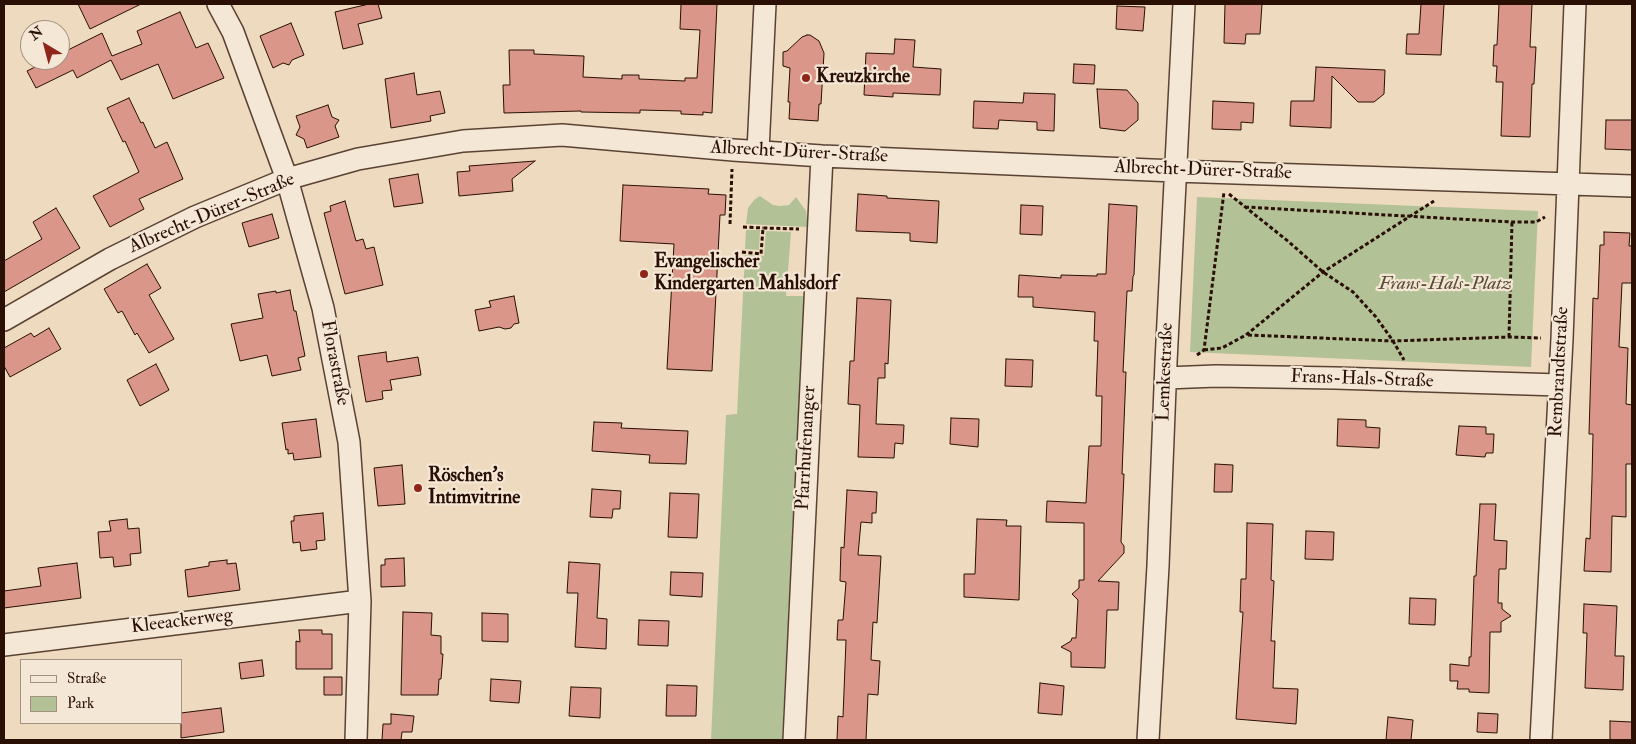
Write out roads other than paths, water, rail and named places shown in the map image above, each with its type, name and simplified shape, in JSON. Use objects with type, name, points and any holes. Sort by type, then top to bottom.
[{"type":"street","name":"Florastraße","points":[[218,4],[233,32],[287,179],[323,308],[349,442],[360,600],[356,740]]},
{"type":"street","points":[[758,151],[765,4]]},
{"type":"street","name":"Lemkestraße","points":[[1148,740],[1158,574],[1184,4]]},
{"type":"street","name":"Rembrandtstraße","points":[[1541,740],[1562,339],[1575,4]]},
{"type":"street","name":"Albrecht-Dürer-Straße","points":[[4,320],[110,259],[195,217],[287,179],[358,160],[463,141],[562,134],[733,150],[822,156],[1175,171],[1632,186]]},
{"type":"street","name":"Pfarrhufenanger","points":[[794,740],[822,156]]},
{"type":"street","name":"Frans-Hals-Straße","points":[[1166,378],[1216,376],[1559,385]]},
{"type":"street","name":"Kleeackerweg","points":[[4,645],[360,600]]},
{"type":"place","name":"Kreuzkirche","points":[[806,78]]},
{"type":"place","name":"Evangelischer Kindergarten Mahlsdorf","points":[[644,274]]},
{"type":"place","name":"Röschen's Intimvitrine","points":[[418,488]]},
{"type":"park label","name":"Frans-Hals-Platz","points":[[1445,285]]}]
